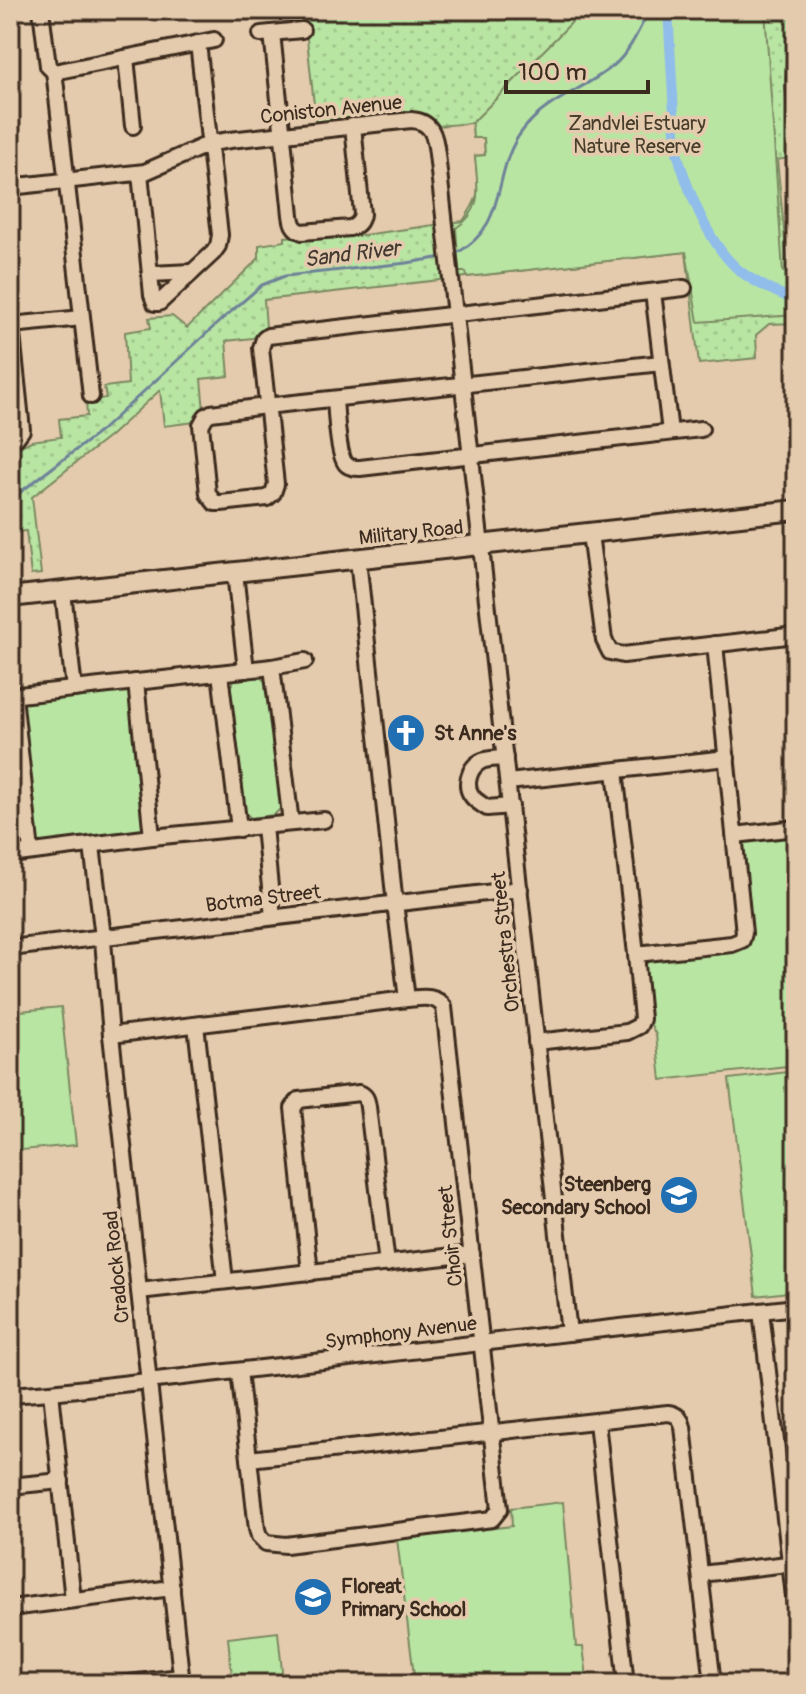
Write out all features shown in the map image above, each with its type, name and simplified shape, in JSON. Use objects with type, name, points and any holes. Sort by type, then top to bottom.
[{"type":"main road","name":"Military Road","points":[[10,598],[796,510]]},
{"type":"street","points":[[41,10],[48,66],[54,72],[91,396]]},
{"type":"street","points":[[302,30],[267,34],[291,220],[295,228],[302,232],[350,228],[357,224],[362,214],[353,126]]},
{"type":"street","points":[[54,72],[214,40]]},
{"type":"street","points":[[140,173],[152,295],[158,303],[213,253],[219,243],[211,143],[198,43]]},
{"type":"street","points":[[126,58],[133,126]]},
{"type":"street","name":"Coniston Avenue","points":[[10,187],[140,173],[211,143],[411,120],[423,122],[431,128],[435,137],[481,546]]},
{"type":"street","points":[[150,274],[192,272]]},
{"type":"street","points":[[661,363],[266,406],[211,413],[201,425],[210,498],[215,503],[221,503],[267,498],[273,493],[276,484],[266,406],[261,348],[268,336],[684,288]]},
{"type":"street","points":[[653,292],[670,432]]},
{"type":"street","points":[[10,315],[22,430],[10,440]]},
{"type":"street","points":[[11,325],[82,318]]},
{"type":"street","points":[[335,399],[342,456],[346,465],[352,468],[701,429]]},
{"type":"street","points":[[590,534],[604,640],[610,652],[623,655],[796,635]]},
{"type":"street","name":"Orchestra Street","points":[[481,546],[569,1333]]},
{"type":"street","points":[[111,1035],[407,999],[358,559]]},
{"type":"street","points":[[235,573],[246,670]]},
{"type":"street","points":[[63,592],[74,689]]},
{"type":"street","points":[[636,954],[732,944],[742,940],[745,927],[715,644]]},
{"type":"street","points":[[31,852],[12,696],[305,661]]},
{"type":"street","points":[[272,667],[291,823]]},
{"type":"street","points":[[220,673],[239,829]]},
{"type":"street","points":[[136,682],[152,837]]},
{"type":"street","points":[[505,758],[478,763],[468,777],[469,791],[487,808],[511,806]]},
{"type":"street","points":[[508,782],[727,758]]},
{"type":"street","points":[[536,1042],[627,1032],[639,1026],[642,1011],[615,771]]},
{"type":"street","points":[[10,855],[324,820]]},
{"type":"street","points":[[264,827],[273,917]]},
{"type":"street","points":[[735,835],[796,828]]},
{"type":"street","name":"Cradock Road","points":[[92,846],[181,1680]]},
{"type":"street","name":"Botma Street","points":[[10,948],[520,889]]},
{"type":"street","name":"Choir Street","points":[[249,1459],[257,1529],[266,1543],[286,1545],[492,1519],[500,1509],[444,1007],[441,1002],[430,998],[407,999]]},
{"type":"street","points":[[196,1025],[225,1281]]},
{"type":"street","points":[[310,1273],[293,1108],[299,1100],[359,1093],[366,1098],[387,1264]]},
{"type":"street","points":[[139,1291],[472,1254]]},
{"type":"street","name":"Symphony Avenue","points":[[10,1395],[796,1307]]},
{"type":"street","points":[[761,1311],[793,1564],[796,1614]]},
{"type":"street","points":[[239,1371],[249,1459],[668,1413],[679,1417],[683,1427],[713,1684]]},
{"type":"street","points":[[51,1392],[73,1600]]},
{"type":"street","points":[[597,1422],[626,1684]]},
{"type":"street","points":[[10,1486],[61,1481]]},
{"type":"street","points":[[701,1574],[793,1564]]},
{"type":"street","points":[[10,1608],[172,1588]]},
{"type":"street","points":[[120,1684],[181,1680]]},
{"type":"green space","points":[[304,10],[796,10],[796,51],[786,62],[785,88],[794,157],[777,160],[788,270],[796,270],[796,323],[769,324],[756,335],[757,358],[699,364],[686,252],[264,300],[266,328],[253,338],[226,341],[229,376],[201,379],[204,411],[195,422],[164,426],[160,390],[110,436],[32,497],[41,574],[31,575],[26,531],[10,532],[10,482],[18,476],[17,448],[31,441],[61,437],[59,419],[87,416],[86,401],[106,398],[104,387],[128,384],[125,332],[151,328],[149,318],[172,316],[187,328],[259,258],[259,245],[285,241],[285,237],[355,230],[356,236],[463,221],[474,203],[478,190],[475,156],[485,155],[484,138],[473,138],[472,123],[437,126],[430,117],[418,114],[316,124]]},
{"type":"green space","name":"Zandvlei Estuary Nature Reserve","points":[[581,10],[765,10],[783,272],[796,271],[796,315],[698,322],[686,252],[467,277],[466,272],[459,272],[456,228],[465,221],[475,205],[478,187],[475,156],[485,155],[484,138],[473,138],[472,123]]},
{"type":"green space","points":[[259,677],[267,682],[281,808],[274,815],[251,818],[244,812],[230,687],[234,680]]},
{"type":"green space","points":[[125,689],[130,692],[146,832],[37,845],[21,703]]},
{"type":"green space","points":[[796,832],[796,1065],[661,1080],[656,1035],[647,1017],[641,970],[651,958],[738,948],[741,850],[744,844],[757,836]]},
{"type":"green space","points":[[61,1007],[76,1145],[10,1151],[10,1012]]},
{"type":"green space","points":[[796,1071],[796,1291],[756,1296],[729,1079]]},
{"type":"green space","points":[[563,1502],[576,1647],[583,1647],[588,1684],[415,1684],[397,1539],[512,1526],[511,1508]]},
{"type":"green space","points":[[278,1632],[283,1681],[233,1684],[228,1638]]},
{"type":"waterway","name":"Sand River","points":[[455,254],[473,242],[485,228],[498,196],[506,163],[523,130],[543,111],[619,60],[634,40],[649,10]]},
{"type":"waterway","points":[[668,10],[676,149],[693,198],[709,231],[729,260],[753,280],[796,301]]},
{"type":"waterway","name":"Sand River","points":[[10,500],[102,430],[262,285],[285,276],[443,257]]},
{"type":"place","name":"St Anne's","points":[[406,733]]},
{"type":"place","name":"Steenberg Secondary School","points":[[679,1195]]},
{"type":"place","name":"Floreat Primary School","points":[[313,1597]]}]
